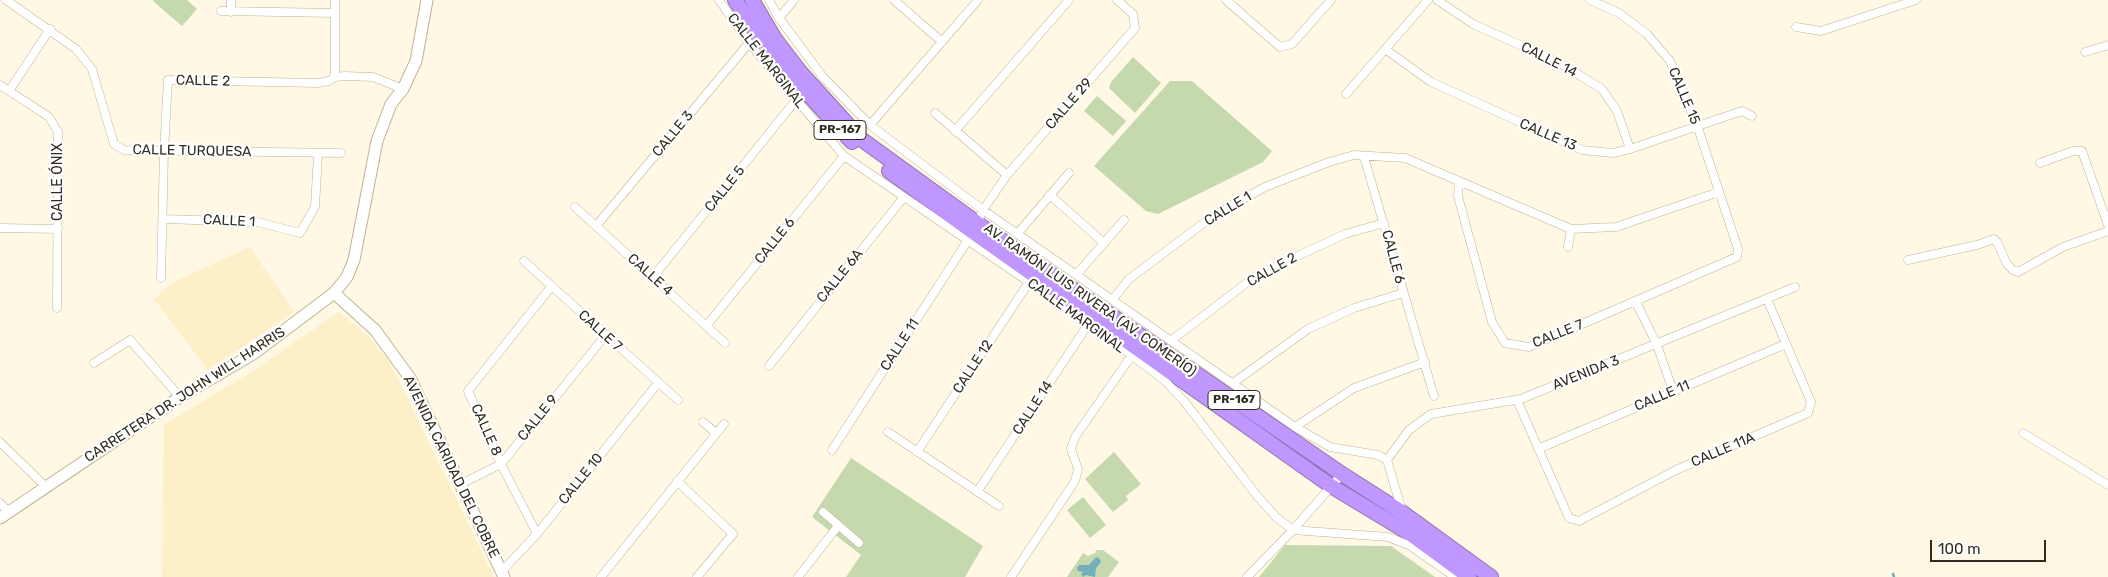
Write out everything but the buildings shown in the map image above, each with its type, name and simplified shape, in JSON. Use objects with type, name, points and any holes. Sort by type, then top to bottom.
[{"type":"highway","name":"AV. RAMÓN LUIS RIVERA (AV. COMERÍO)","points":[[736,0],[766,48],[850,141],[1342,474],[1403,513],[1491,577]]},
{"type":"highway","name":"AV. RAMÓN LUIS RIVERA (AV. COMERÍO)","points":[[752,0],[774,39],[801,73],[860,139],[975,227],[1331,486],[1412,535],[1469,577]]},
{"type":"street","name":"CALLE TURQUESA","points":[[6,0],[76,49],[92,69],[114,144],[124,150],[341,153]]},
{"type":"street","points":[[231,0],[231,12]]},
{"type":"street","points":[[335,0],[335,76]]},
{"type":"street","name":"CARRETERA DR. JOHN WILL HARRIS","points":[[3,511],[45,486],[180,397],[253,354],[334,293],[347,277],[354,260],[377,141],[391,104],[403,88],[416,61],[427,0]]},
{"type":"street","name":"CALLE MARGINAL","points":[[720,0],[749,43],[844,156],[904,197],[975,227],[1018,233],[1296,427],[1330,448],[1378,455],[1387,460]]},
{"type":"street","name":"CALLE MARGINAL","points":[[769,0],[779,18],[823,77],[870,125],[1029,282],[1089,323],[1164,380],[1184,401],[1258,497],[1277,518],[1294,530]]},
{"type":"street","points":[[779,18],[794,0]]},
{"type":"street","points":[[894,0],[942,42]]},
{"type":"street","points":[[870,125],[978,0]]},
{"type":"street","points":[[955,131],[1069,0]]},
{"type":"street","name":"CALLE 29","points":[[975,227],[1007,175],[1134,28],[1133,14],[1117,0]]},
{"type":"street","points":[[1226,0],[1280,47],[1292,44],[1330,0]]},
{"type":"street","points":[[1346,94],[1428,0]]},
{"type":"street","name":"CALLE 14","points":[[1437,0],[1473,24],[1558,62],[1602,89],[1617,111],[1630,149]]},
{"type":"street","name":"CALLE 15","points":[[1590,0],[1619,13],[1647,34],[1670,61],[1697,126],[1731,228]]},
{"type":"street","points":[[1796,27],[1821,31],[1916,0]]},
{"type":"street","points":[[221,11],[335,13]]},
{"type":"street","points":[[9,91],[50,29]]},
{"type":"street","name":"CALLE 3","points":[[596,226],[749,43]]},
{"type":"street","points":[[2084,52],[2108,45]]},
{"type":"street","name":"CALLE 13","points":[[1385,49],[1431,82],[1582,150],[1613,153],[1742,111],[1752,116]]},
{"type":"street","name":"CALLE 2","points":[[161,278],[168,80],[318,83],[329,81],[335,76],[373,77],[403,88]]},
{"type":"street","name":"CALLE ÓNIX","points":[[0,85],[49,117],[58,132],[57,308]]},
{"type":"street","name":"CALLE 5","points":[[653,277],[796,100]]},
{"type":"street","points":[[935,113],[1007,175]]},
{"type":"street","points":[[2040,163],[2072,151],[2082,151],[2108,225]]},
{"type":"street","name":"CALLE 1","points":[[163,219],[257,222],[300,233],[315,207],[318,154]]},
{"type":"street","name":"CALLE 1","points":[[1113,299],[1129,279],[1213,216],[1265,187],[1329,162],[1354,155],[1364,157]]},
{"type":"street","name":"CALLE 6","points":[[707,326],[844,156]]},
{"type":"street","points":[[1364,157],[1406,158],[1571,229],[1616,227],[1719,192]]},
{"type":"street","name":"CALLE 6","points":[[1364,157],[1434,396]]},
{"type":"street","points":[[1018,233],[1069,173]]},
{"type":"street","name":"CALLE 7","points":[[1459,182],[1458,196],[1492,322],[1505,343],[1529,347],[1736,257],[1738,249],[1731,228]]},
{"type":"street","points":[[1050,195],[1104,243]]},
{"type":"street","name":"CALLE 6A","points":[[769,366],[904,197]]},
{"type":"street","name":"CALLE 4","points":[[574,207],[725,343]]},
{"type":"street","points":[[1077,274],[1124,220]]},
{"type":"street","name":"CALLE 2","points":[[1172,340],[1257,275],[1345,234],[1384,222]]},
{"type":"street","name":"CALLE 11","points":[[832,450],[975,227]]},
{"type":"street","points":[[0,228],[58,229]]},
{"type":"street","points":[[1568,246],[1571,229]]},
{"type":"street","points":[[1908,260],[1978,245],[1994,239],[2007,264],[2018,272],[2063,247],[2108,231]]},
{"type":"street","name":"CALLE 7","points":[[524,261],[678,400]]},
{"type":"street","name":"CALLE 12","points":[[917,452],[1029,282]]},
{"type":"street","name":"CALLE 8","points":[[537,534],[501,464],[468,390],[552,287]]},
{"type":"street","name":"AVENIDA 3","points":[[1387,460],[1409,430],[1431,414],[1517,400],[1657,345],[1795,287]]},
{"type":"street","name":"AVENIDA CARIDAD DEL COBRE","points":[[334,293],[375,330],[410,378],[459,485],[503,574]]},
{"type":"street","points":[[1233,383],[1308,329],[1354,308],[1403,293]]},
{"type":"street","points":[[1767,299],[1786,344]]},
{"type":"street","points":[[1636,302],[1657,345],[1674,391]]},
{"type":"street","name":"CALLE 14","points":[[977,492],[1089,323]]},
{"type":"street","name":"CALLE 9","points":[[459,485],[501,464],[605,336]]},
{"type":"street","points":[[94,363],[130,340],[180,397]]},
{"type":"street","name":"CALLE 11","points":[[1538,449],[1786,344]]},
{"type":"street","name":"CALLE 11A","points":[[1538,449],[1569,518],[1579,521],[1608,508],[1676,470],[1808,413],[1810,402],[1786,344]]},
{"type":"street","points":[[1011,577],[1075,481],[1078,469],[1071,449],[1075,437],[1132,355]]},
{"type":"street","points":[[1296,427],[1354,388],[1425,362]]},
{"type":"street","name":"CALLE 10","points":[[503,574],[658,383]]},
{"type":"street","points":[[1517,400],[1538,449]]},
{"type":"street","points":[[703,422],[716,433]]},
{"type":"street","points":[[601,577],[724,424]]},
{"type":"street","points":[[888,432],[999,506]]},
{"type":"street","points":[[2023,433],[2108,485]]},
{"type":"street","points":[[0,442],[45,486]]},
{"type":"street","points":[[1387,460],[1403,513]]},
{"type":"street","points":[[1247,577],[1294,530],[1342,474]]},
{"type":"street","points":[[677,482],[733,534],[697,577]]},
{"type":"street","points":[[823,512],[859,543]]},
{"type":"street","points":[[798,577],[838,526]]},
{"type":"street","points":[[1294,530],[1388,537],[1409,545],[1455,577]]},
{"type":"shaded area","points":[[250,247],[294,312],[208,370],[154,299],[172,283]]},
{"type":"shaded area","points":[[339,312],[369,337],[391,364],[494,577],[162,577],[164,425],[250,373]]},
{"type":"green space","points":[[154,0],[187,0],[197,9],[182,26]]},
{"type":"green space","points":[[1133,57],[1161,83],[1135,113],[1109,88],[1111,82]]},
{"type":"green space","points":[[1170,81],[1192,81],[1272,151],[1263,162],[1158,214],[1146,211],[1094,166]]},
{"type":"green space","points":[[1097,96],[1126,121],[1113,136],[1084,111]]},
{"type":"green space","points":[[1114,452],[1141,484],[1126,496],[1128,500],[1113,512],[1085,479]]},
{"type":"green space","points":[[851,458],[983,546],[965,577],[846,577],[861,555],[812,517]]},
{"type":"green space","points":[[1083,497],[1106,525],[1090,538],[1067,510]]},
{"type":"green space","points":[[1285,545],[1391,546],[1435,577],[1259,577]]},
{"type":"green space","points":[[1096,550],[1103,550],[1119,562],[1108,577],[1067,577],[1083,553],[1088,556],[1095,553]]},
{"type":"water","points":[[1096,557],[1101,562],[1096,568],[1095,577],[1086,575],[1083,577],[1081,574],[1083,572],[1078,571],[1077,568],[1079,565],[1089,565]]}]
